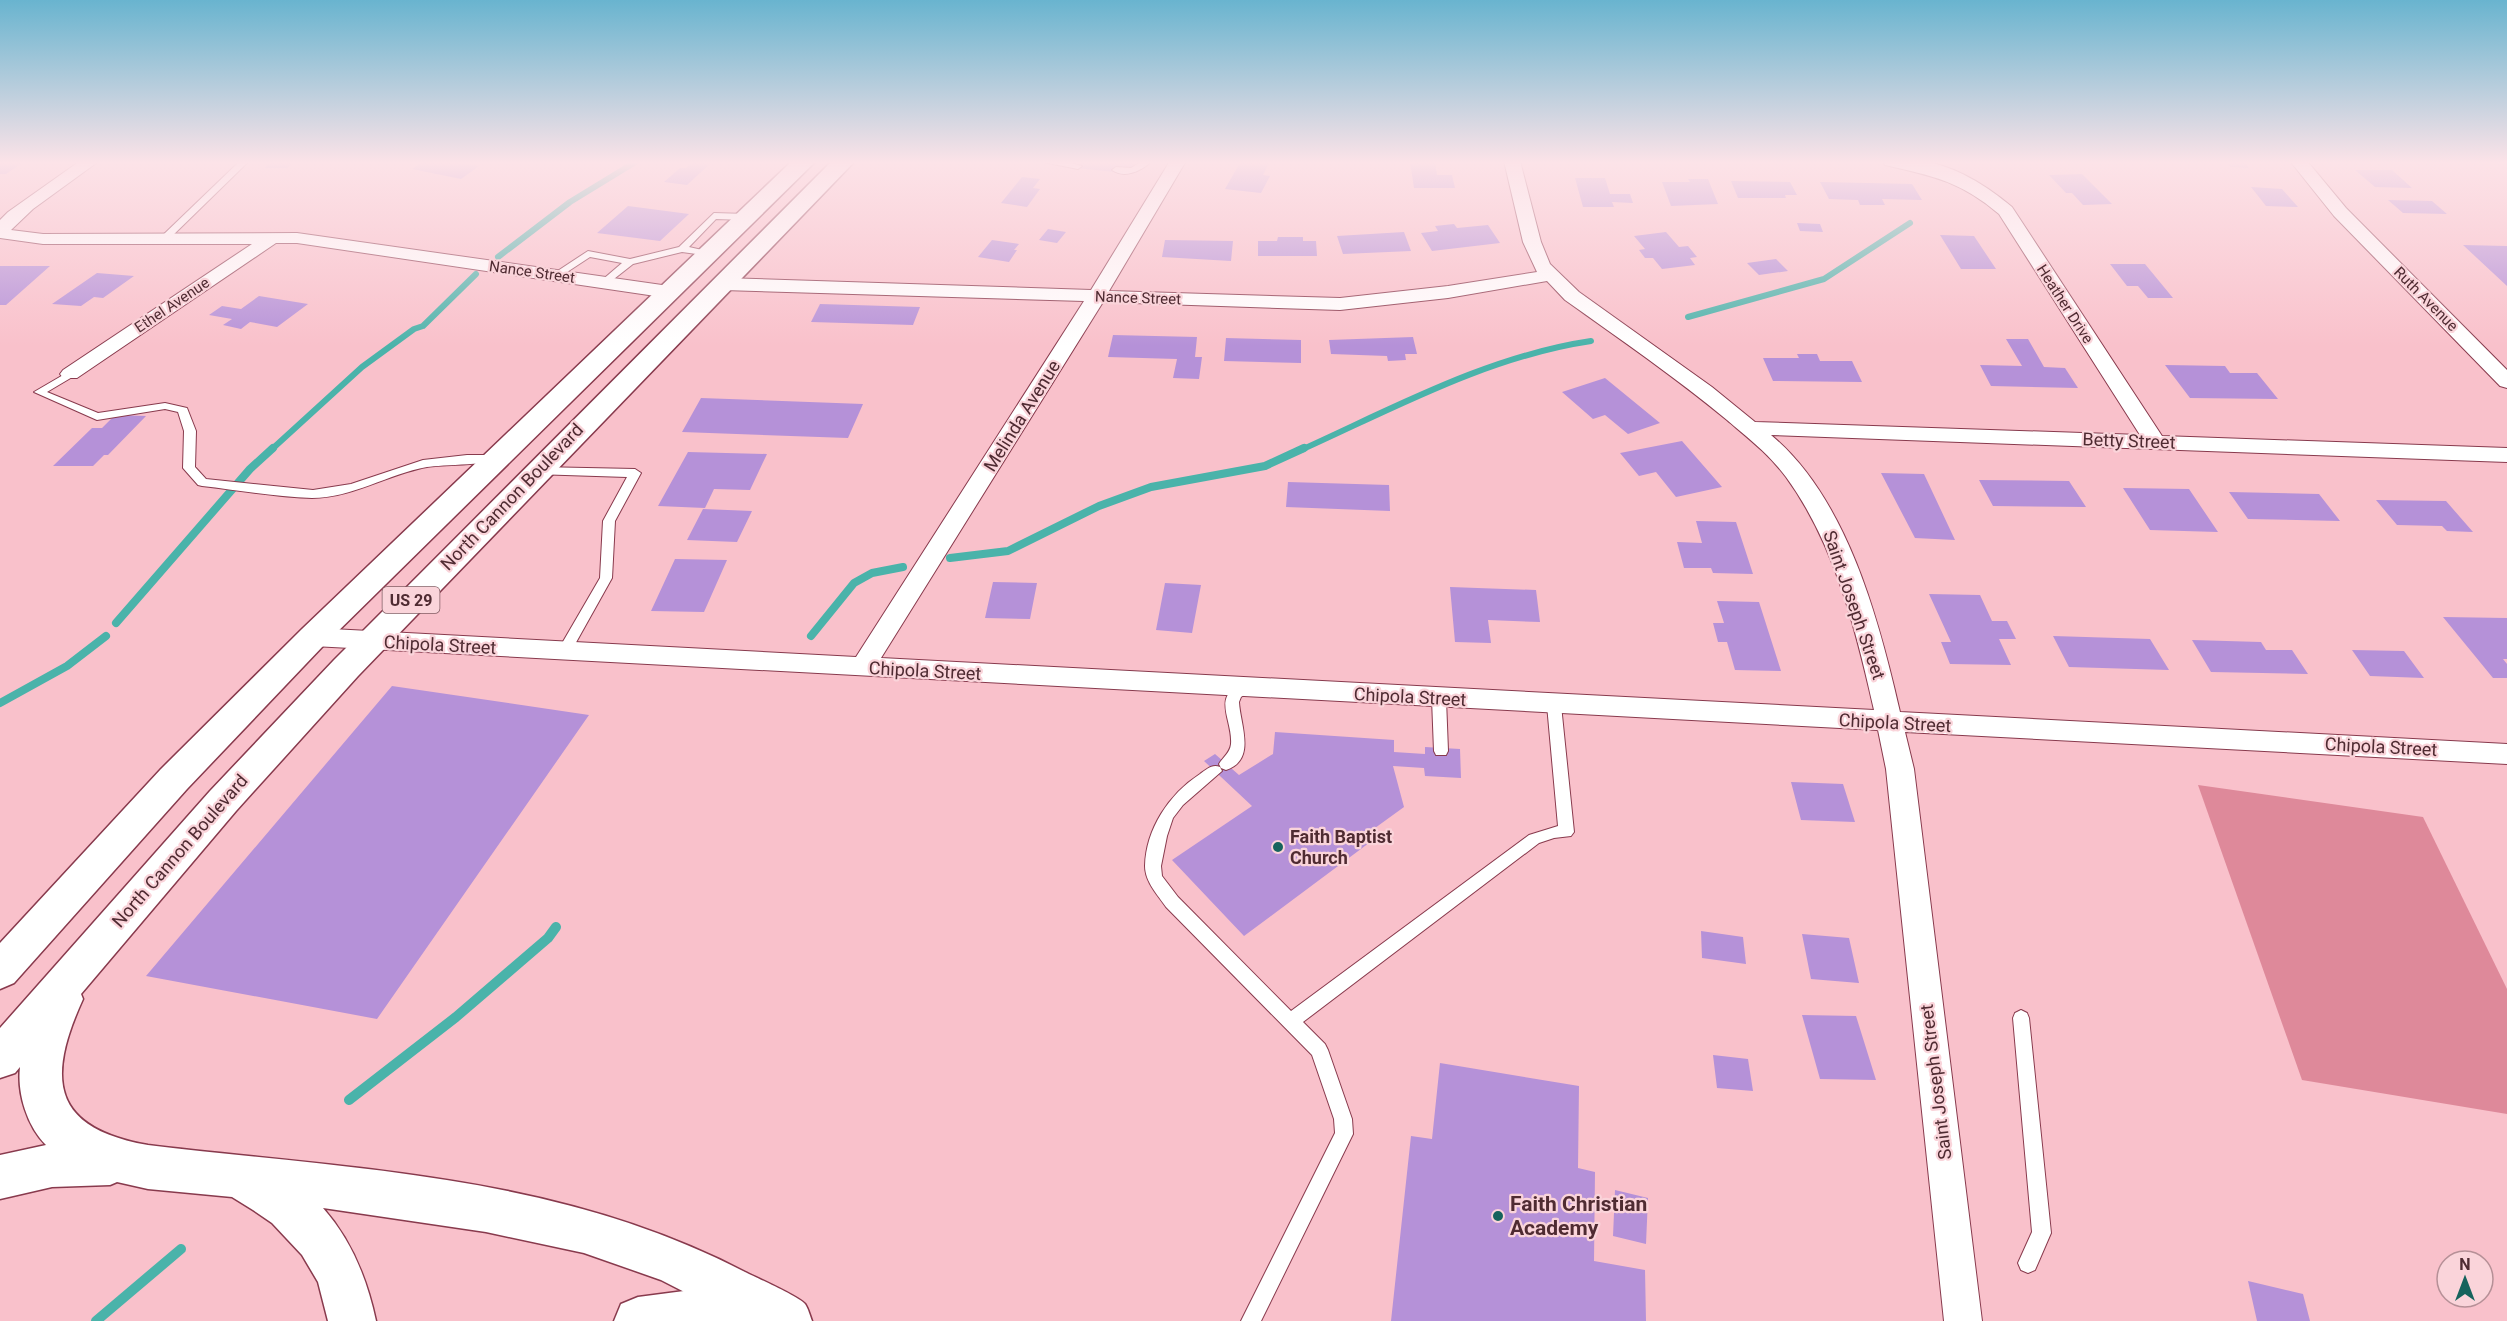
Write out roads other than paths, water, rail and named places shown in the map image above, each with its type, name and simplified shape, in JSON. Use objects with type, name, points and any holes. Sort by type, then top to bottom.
[{"type":"main road","name":"North Cannon Boulevard","points":[[0,971],[174,779],[314,638],[669,292],[695,252],[739,223]]},
{"type":"main road","name":"North Cannon Boulevard","points":[[0,1059],[230,793],[371,641],[783,223]]},
{"type":"main road","points":[[110,931],[75,979],[52,1023],[40,1064],[39,1089],[51,1117],[75,1142],[99,1154],[138,1164]]},
{"type":"main road","points":[[0,1177],[26,1169],[58,1164],[138,1164],[436,1201],[575,1228],[632,1245],[688,1268],[788,1321]]},
{"type":"main road","points":[[226,1175],[277,1199],[311,1229],[330,1254],[342,1276],[352,1321]]},
{"type":"main road","points":[[638,1321],[706,1316],[766,1321]]},
{"type":"street","name":"Melinda Avenue","points":[[862,668],[1141,223]]},
{"type":"street","name":"Saint Joseph Street","points":[[1527,223],[1542,266],[1572,296],[1705,391],[1751,428],[1793,471],[1822,514],[1842,560],[1873,649],[1900,769],[1963,1321]]},
{"type":"street","name":"Heather Drive","points":[[2014,223],[2155,442]]},
{"type":"street","name":"Ruth Avenue","points":[[2350,223],[2507,382]]},
{"type":"street","name":"Nance Street","points":[[1,233],[22,238],[43,239],[274,237],[669,292]]},
{"type":"street","name":"Ethel Avenue","points":[[70,374],[274,237]]},
{"type":"street","name":"Nance Street","points":[[723,284],[1340,304],[1448,292],[1551,275]]},
{"type":"street","name":"Betty Street","points":[[1751,428],[2507,455]]},
{"type":"street","name":"Chipola Street","points":[[314,638],[2507,754]]},
{"type":"lane","points":[[165,238],[181,223]]},
{"type":"lane","points":[[555,276],[588,254],[630,262],[695,252]]},
{"type":"lane","points":[[605,283],[630,262]]},
{"type":"lane","points":[[70,374],[39,392],[97,417],[165,406],[183,410],[190,431],[189,468],[202,482],[313,494],[353,487],[423,464],[467,459],[498,459]]},
{"type":"lane","points":[[538,471],[636,473],[609,521],[606,578],[564,652]]},
{"type":"lane","points":[[1247,688],[1236,694],[1232,702],[1239,747],[1236,756],[1188,791],[1167,815],[1155,850],[1155,878],[1172,902],[1319,1050],[1343,1119],[1344,1134],[1251,1321]]},
{"type":"lane","points":[[1439,699],[1441,751]]},
{"type":"lane","points":[[1292,1021],[1534,839],[1553,832],[1566,832],[1554,705]]},
{"type":"lane","points":[[2021,1018],[2042,1233],[2028,1263]]},
{"type":"waterway","points":[[498,257],[543,223]]},
{"type":"waterway","points":[[1688,317],[1824,279],[1910,223]]},
{"type":"waterway","points":[[271,450],[362,367],[414,329],[423,326],[476,274]]},
{"type":"waterway","points":[[1301,450],[1443,385],[1479,371],[1553,348],[1591,341]]},
{"type":"waterway","points":[[116,623],[250,469],[273,448]]},
{"type":"waterway","points":[[950,558],[1008,551],[1099,506],[1151,487],[1265,466],[1304,448]]},
{"type":"waterway","points":[[811,636],[854,583],[872,573],[903,567]]},
{"type":"waterway","points":[[0,703],[67,666],[106,636]]},
{"type":"waterway","points":[[349,1100],[456,1017],[548,938],[556,927]]},
{"type":"waterway","points":[[96,1321],[181,1249]]},
{"type":"place","name":"Faith Baptist Church","points":[[1278,847]]},
{"type":"place","name":"Faith Christian Academy","points":[[1498,1216]]}]
